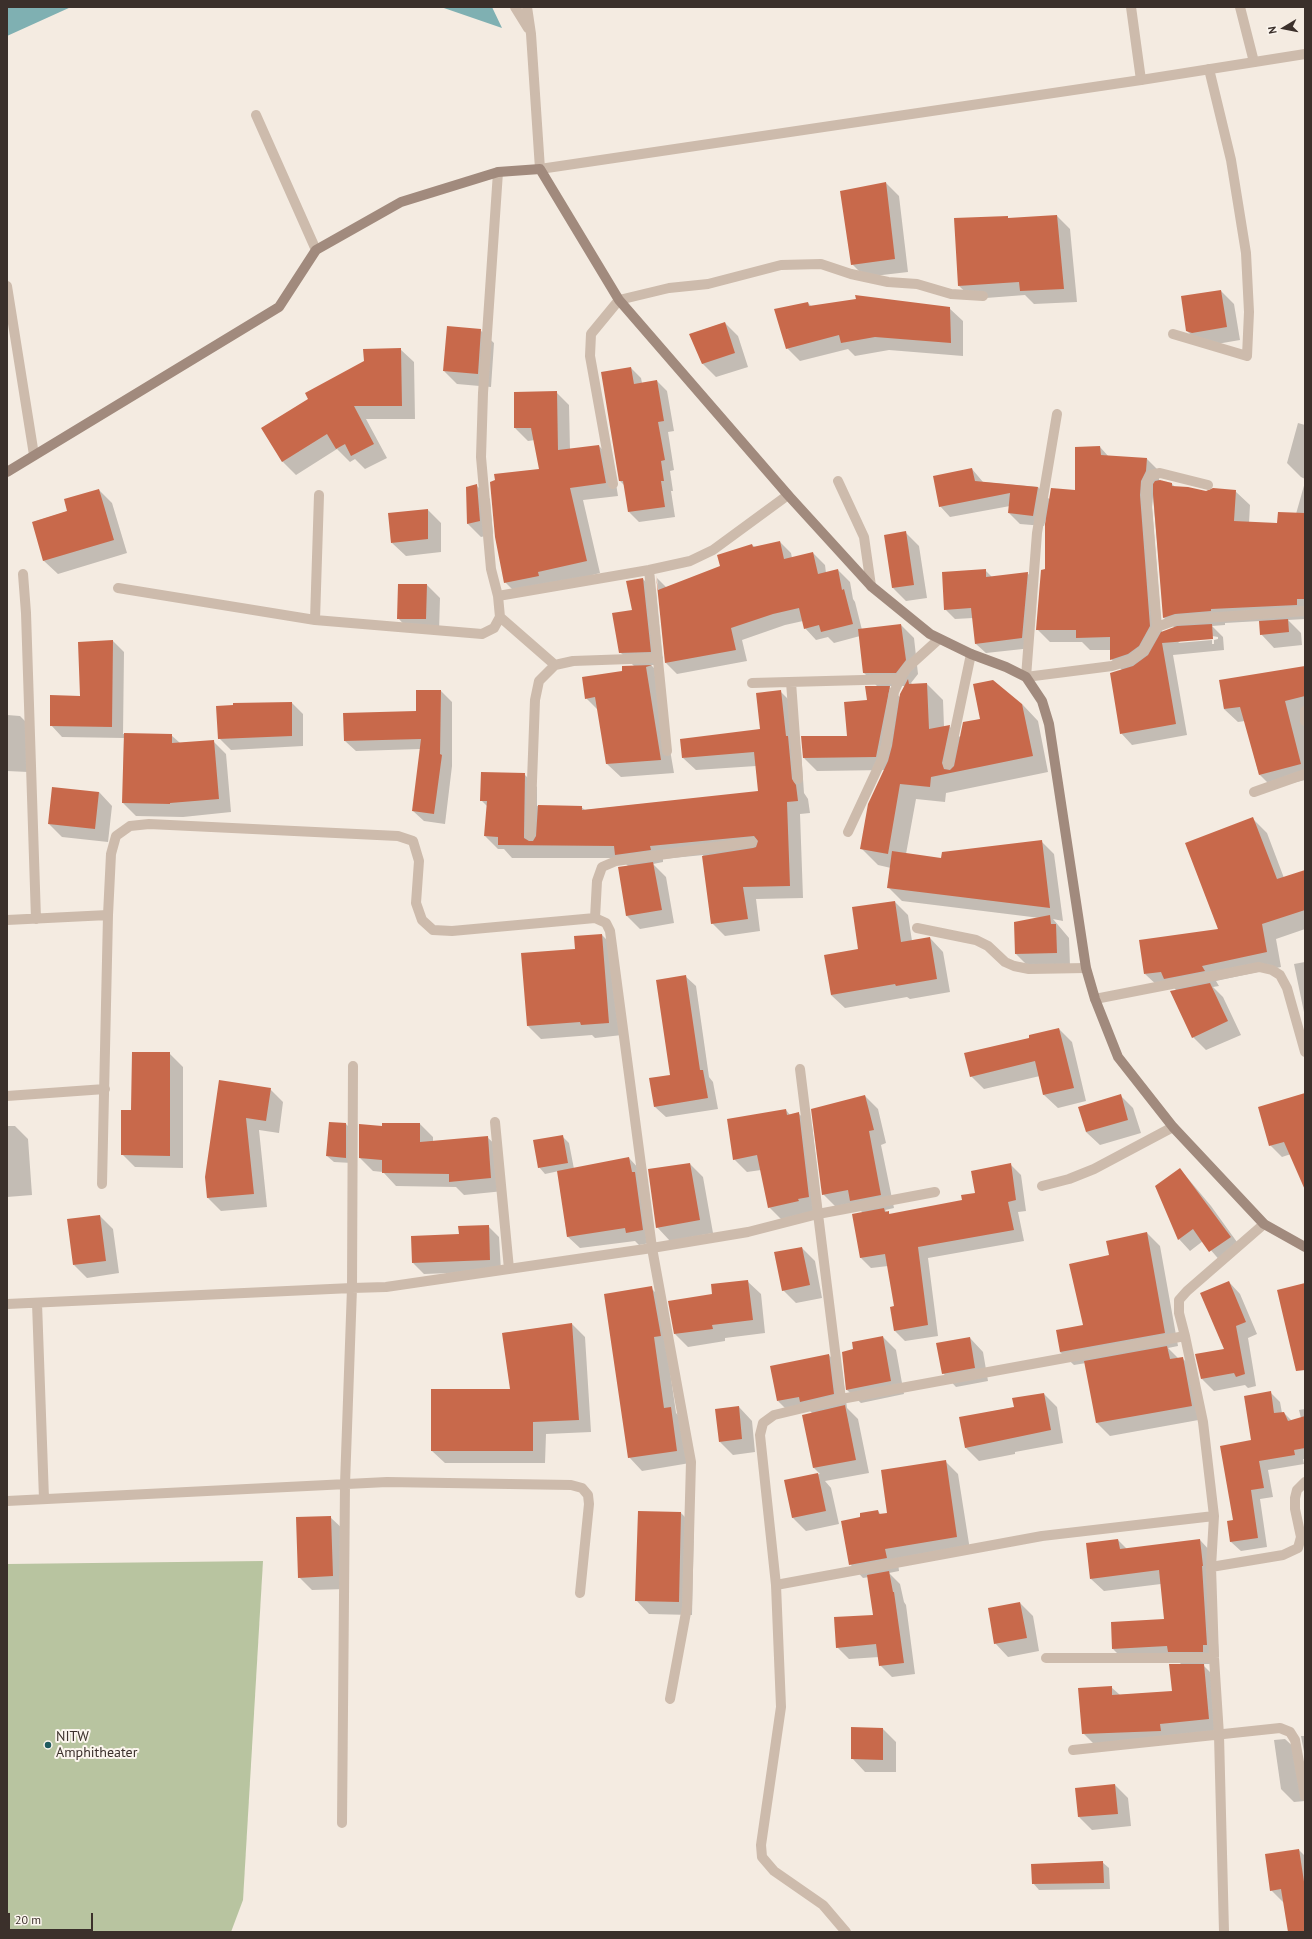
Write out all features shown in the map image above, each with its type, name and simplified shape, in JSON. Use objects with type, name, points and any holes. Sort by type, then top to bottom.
[{"type":"street","points":[[515,7],[530,34]]},
{"type":"street","points":[[527,7],[540,169],[619,300],[788,495],[871,586],[930,634],[971,654],[1006,667],[1026,677],[1042,701],[1049,724],[1086,968],[1095,999],[1118,1057],[1173,1127],[1264,1224],[1305,1247]]},
{"type":"street","points":[[1131,7],[1141,80]]},
{"type":"street","points":[[1240,7],[1254,62]]},
{"type":"street","points":[[7,472],[279,307],[316,250],[401,202],[498,172],[540,169],[1141,80],[1305,54]]},
{"type":"street","points":[[1173,334],[1247,356],[1249,312],[1246,253],[1231,160],[1210,69]]},
{"type":"street","points":[[256,115],[316,250]]},
{"type":"street","points":[[118,588],[315,620],[482,634],[494,628],[500,617],[498,596],[491,569],[481,457],[498,172]]},
{"type":"street","points":[[613,484],[590,356],[591,334],[619,300],[668,288],[708,284],[781,265],[820,264],[851,274],[888,282],[917,284],[951,294],[983,296]]},
{"type":"street","points":[[7,286],[34,455]]},
{"type":"street","points":[[1026,677],[1037,534],[1057,414]]},
{"type":"street","points":[[1026,677],[1112,666],[1131,660],[1144,650],[1157,627],[1146,494],[1148,482],[1151,475],[1160,473],[1208,485]]},
{"type":"street","points":[[838,481],[864,537],[871,586]]},
{"type":"street","points":[[315,620],[319,495]]},
{"type":"street","points":[[498,596],[650,570],[690,561],[713,550],[788,495]]},
{"type":"street","points":[[650,570],[668,751]]},
{"type":"street","points":[[23,574],[26,613],[36,919]]},
{"type":"street","points":[[1157,627],[1176,620],[1305,611]]},
{"type":"street","points":[[500,617],[555,665]]},
{"type":"street","points":[[848,832],[882,759],[886,745],[894,692],[900,679],[907,668],[940,639]]},
{"type":"street","points":[[948,764],[971,654]]},
{"type":"street","points":[[530,836],[535,700],[538,681],[555,665],[573,661],[658,658]]},
{"type":"street","points":[[752,683],[900,679]]},
{"type":"street","points":[[791,682],[798,779]]},
{"type":"street","points":[[1305,710],[1305,721]]},
{"type":"street","points":[[1254,792],[1305,774]]},
{"type":"street","points":[[102,1184],[108,915],[111,854],[116,836],[130,826],[149,824],[398,836],[413,841],[419,861],[416,903],[422,920],[433,930],[452,931],[595,918],[606,923],[610,931],[652,1248],[691,1462],[687,1607],[670,1699]]},
{"type":"street","points":[[595,918],[597,882],[602,867],[616,861],[752,842]]},
{"type":"street","points":[[7,920],[108,915]]},
{"type":"street","points":[[916,928],[976,940],[988,946],[1005,962],[1014,966],[1029,969],[1086,968]]},
{"type":"street","points":[[1095,999],[1259,967],[1272,970],[1280,974],[1287,988],[1305,1052]]},
{"type":"street","points":[[342,1823],[345,1484],[352,1288],[353,1066]]},
{"type":"street","points":[[800,1069],[841,1399]]},
{"type":"street","points":[[7,1096],[105,1089]]},
{"type":"street","points":[[496,1122],[508,1270]]},
{"type":"street","points":[[1042,1186],[1069,1179],[1094,1169],[1173,1127]]},
{"type":"street","points":[[7,1304],[386,1287],[508,1270],[748,1232],[818,1214],[935,1192]]},
{"type":"street","points":[[1224,1932],[1219,1735],[1214,1658],[1211,1567],[1214,1516],[1203,1422],[1179,1313],[1179,1300],[1186,1291],[1264,1224]]},
{"type":"street","points":[[38,1303],[44,1499]]},
{"type":"street","points":[[846,1932],[823,1905],[774,1871],[762,1858],[761,1845],[781,1707],[776,1585],[760,1435],[762,1423],[774,1415],[841,1399],[1185,1336]]},
{"type":"street","points":[[7,1501],[394,1482],[571,1485],[582,1488],[588,1495],[589,1504],[580,1593]]},
{"type":"street","points":[[1211,1567],[1283,1555],[1298,1548],[1301,1537],[1295,1509],[1295,1498],[1297,1490],[1305,1482]]},
{"type":"street","points":[[776,1585],[1042,1536],[1214,1516]]},
{"type":"street","points":[[1046,1658],[1214,1658]]},
{"type":"street","points":[[1073,1750],[1280,1728],[1290,1732],[1295,1740],[1305,1796]]},
{"type":"green space","points":[[263,1561],[243,1900],[231,1932],[7,1932],[7,1564]]},
{"type":"water","points":[[7,7],[71,7],[7,36]]},
{"type":"water","points":[[441,7],[492,7],[502,28]]},
{"type":"building","points":[[886,182],[895,259],[851,265],[840,191]]},
{"type":"building","points":[[1057,215],[1064,289],[1020,291],[1019,282],[958,286],[954,218],[1008,216],[1008,218]]},
{"type":"building","points":[[1221,290],[1227,327],[1192,333],[1186,331],[1181,296]]},
{"type":"building","points":[[855,295],[950,307],[951,343],[875,337],[841,343],[839,335],[786,349],[774,309],[808,302],[809,306],[856,299]]},
{"type":"building","points":[[725,322],[735,353],[702,364],[689,334]]},
{"type":"building","points":[[447,326],[481,329],[478,374],[443,371]]},
{"type":"building","points":[[401,348],[402,406],[354,406],[374,444],[351,456],[345,444],[336,449],[327,434],[282,462],[261,428],[308,399],[305,393],[364,361],[363,349]]},
{"type":"building","points":[[631,367],[634,384],[657,380],[664,421],[658,422],[665,460],[661,461],[664,481],[661,481],[665,507],[628,512],[623,481],[619,481],[601,372]]},
{"type":"building","points":[[557,391],[558,450],[599,445],[606,483],[570,488],[587,561],[538,572],[539,576],[504,583],[495,537],[490,482],[495,480],[494,474],[539,469],[531,428],[514,428],[514,392]]},
{"type":"building","points":[[1100,446],[1101,455],[1147,458],[1146,471],[1141,481],[1140,495],[1150,626],[1139,646],[1128,654],[1110,660],[1110,637],[1076,638],[1076,630],[1036,630],[1041,570],[1045,569],[1045,524],[1051,488],[1075,490],[1075,447]]},
{"type":"building","points":[[972,468],[975,481],[1038,487],[1033,516],[1008,513],[1010,493],[939,507],[933,476]]},
{"type":"building","points":[[1160,480],[1172,483],[1172,486],[1188,487],[1206,491],[1213,488],[1236,490],[1234,521],[1277,523],[1278,512],[1305,513],[1305,599],[1297,599],[1297,605],[1211,609],[1211,611],[1175,614],[1163,618],[1153,494],[1153,484],[1155,481]]},
{"type":"building","points":[[477,484],[480,521],[467,524],[466,487]]},
{"type":"building","points":[[99,489],[114,540],[43,561],[32,522],[67,511],[64,499]]},
{"type":"building","points":[[428,509],[428,539],[391,543],[388,513]]},
{"type":"building","points":[[906,531],[914,585],[892,588],[884,535]]},
{"type":"building","points":[[780,541],[784,559],[813,552],[818,574],[838,569],[842,590],[844,589],[853,624],[821,632],[819,625],[804,629],[799,608],[773,614],[731,628],[736,650],[665,663],[656,575],[658,590],[720,566],[717,555],[752,544],[753,547]]},
{"type":"building","points":[[986,569],[986,577],[1028,572],[1022,638],[975,644],[971,608],[944,610],[942,572]]},
{"type":"building","points":[[643,578],[651,652],[619,653],[612,613],[632,610],[626,581]]},
{"type":"building","points":[[398,584],[427,584],[426,619],[397,619]]},
{"type":"building","points":[[1288,619],[1289,632],[1260,635],[1259,621]]},
{"type":"building","points":[[901,624],[906,660],[896,673],[863,673],[858,629]]},
{"type":"building","points":[[1212,624],[1213,639],[1162,643],[1176,724],[1120,734],[1110,673],[1133,666],[1148,655],[1161,632],[1177,626]]},
{"type":"building","points":[[113,640],[112,727],[50,726],[50,695],[80,696],[78,642]]},
{"type":"building","points":[[652,665],[646,667],[661,760],[606,764],[595,697],[585,699],[582,677],[622,671],[622,666]]},
{"type":"building","points":[[1305,666],[1305,696],[1285,701],[1301,764],[1259,775],[1240,707],[1224,709],[1219,680]]},
{"type":"building","points":[[908,679],[909,684],[927,683],[929,729],[950,725],[942,763],[944,769],[950,770],[954,766],[963,722],[980,719],[973,684],[993,680],[1022,704],[1033,756],[931,777],[930,787],[900,784],[888,854],[860,849],[868,804],[888,761],[892,746],[900,694]]},
{"type":"building","points":[[865,686],[890,686],[876,757],[803,758],[801,736],[847,736],[844,702],[867,700]]},
{"type":"building","points":[[416,690],[441,690],[440,754],[442,755],[434,814],[412,811],[421,739],[344,741],[343,713],[416,711]]},
{"type":"building","points":[[781,690],[786,736],[788,736],[792,779],[796,785],[798,801],[787,802],[790,886],[743,887],[748,919],[711,924],[702,856],[756,847],[758,841],[754,836],[650,846],[651,850],[615,855],[614,846],[498,845],[498,837],[484,836],[487,801],[480,801],[481,772],[525,773],[524,838],[529,841],[533,841],[536,836],[538,805],[582,806],[582,810],[758,791],[754,752],[682,758],[680,739],[760,729],[756,693]]},
{"type":"building","points":[[292,702],[292,736],[218,739],[216,706],[233,705],[233,703]]},
{"type":"building","points":[[124,733],[172,734],[172,743],[214,740],[219,799],[170,804],[122,803]]},
{"type":"building","points":[[52,787],[99,792],[95,829],[48,824]]},
{"type":"building","points":[[1253,817],[1277,879],[1305,870],[1305,910],[1262,924],[1267,952],[1202,966],[1205,971],[1164,979],[1161,972],[1144,974],[1139,940],[1218,929],[1185,843]]},
{"type":"building","points":[[1042,840],[1050,908],[887,888],[892,851],[941,858],[942,852]]},
{"type":"building","points":[[653,862],[662,910],[626,916],[618,867]]},
{"type":"building","points":[[895,901],[901,942],[930,937],[937,979],[896,986],[895,984],[831,995],[824,955],[858,949],[852,907]]},
{"type":"building","points":[[1050,915],[1051,924],[1056,924],[1057,953],[1015,954],[1014,922]]},
{"type":"building","points":[[602,934],[609,1023],[581,1025],[580,1022],[527,1026],[521,953],[575,949],[574,936]]},
{"type":"building","points":[[686,975],[700,1070],[703,1070],[708,1098],[654,1107],[649,1078],[670,1075],[656,980]]},
{"type":"building","points":[[1210,983],[1228,1021],[1192,1038],[1170,991]]},
{"type":"building","points":[[1059,1028],[1074,1088],[1043,1095],[1035,1061],[970,1077],[964,1053],[1029,1038],[1029,1035]]},
{"type":"building","points":[[132,1052],[170,1052],[170,1156],[121,1155],[121,1110],[131,1110]]},
{"type":"building","points":[[219,1080],[271,1088],[266,1121],[246,1118],[254,1194],[207,1198],[205,1177]]},
{"type":"building","points":[[1305,1093],[1305,1190],[1284,1142],[1269,1146],[1258,1107]]},
{"type":"building","points":[[1121,1094],[1128,1120],[1086,1132],[1078,1107]]},
{"type":"building","points":[[865,1095],[874,1130],[869,1131],[881,1195],[850,1201],[848,1190],[822,1195],[811,1109]]},
{"type":"building","points":[[786,1109],[787,1115],[799,1112],[809,1197],[798,1199],[799,1201],[768,1208],[757,1155],[733,1160],[727,1119]]},
{"type":"building","points":[[329,1122],[346,1123],[346,1158],[326,1156]]},
{"type":"building","points":[[382,1123],[420,1123],[420,1142],[488,1136],[491,1178],[449,1182],[449,1174],[382,1173],[382,1160],[359,1158],[359,1124],[382,1126]]},
{"type":"building","points":[[563,1135],[568,1163],[538,1168],[533,1140]]},
{"type":"building","points":[[629,1157],[632,1172],[635,1172],[643,1230],[626,1233],[625,1228],[567,1237],[557,1171]]},
{"type":"building","points":[[690,1163],[700,1220],[656,1228],[648,1169]]},
{"type":"building","points":[[1011,1163],[1016,1200],[1008,1202],[1014,1230],[918,1247],[928,1325],[894,1331],[890,1307],[894,1306],[885,1254],[860,1258],[852,1214],[884,1208],[885,1212],[889,1211],[889,1214],[962,1200],[961,1195],[975,1193],[971,1171]]},
{"type":"building","points":[[1180,1168],[1231,1237],[1209,1252],[1193,1229],[1178,1240],[1155,1186]]},
{"type":"building","points":[[100,1215],[106,1261],[73,1265],[67,1219]]},
{"type":"building","points":[[489,1225],[490,1260],[412,1263],[411,1236],[459,1234],[458,1226]]},
{"type":"building","points":[[1147,1232],[1165,1333],[1060,1352],[1056,1330],[1083,1325],[1069,1264],[1109,1255],[1106,1241]]},
{"type":"building","points":[[802,1247],[810,1285],[782,1291],[774,1252]]},
{"type":"building","points":[[748,1280],[753,1320],[712,1325],[713,1329],[674,1334],[668,1301],[712,1294],[711,1284]]},
{"type":"building","points":[[1229,1281],[1246,1322],[1236,1326],[1245,1374],[1236,1377],[1234,1373],[1201,1379],[1195,1354],[1224,1349],[1200,1293]]},
{"type":"building","points":[[1305,1283],[1305,1370],[1296,1371],[1277,1290]]},
{"type":"building","points":[[652,1286],[661,1336],[654,1337],[664,1408],[671,1407],[677,1451],[628,1458],[604,1294]]},
{"type":"building","points":[[572,1323],[579,1420],[533,1422],[533,1451],[431,1451],[431,1389],[510,1389],[502,1333]]},
{"type":"building","points":[[883,1336],[891,1381],[846,1390],[842,1352],[853,1349],[852,1342]]},
{"type":"building","points":[[970,1337],[975,1368],[942,1374],[936,1343]]},
{"type":"building","points":[[1167,1346],[1170,1359],[1183,1357],[1192,1406],[1096,1423],[1084,1361]]},
{"type":"building","points":[[829,1354],[834,1394],[800,1402],[799,1397],[777,1401],[770,1366]]},
{"type":"building","points":[[1271,1391],[1274,1413],[1284,1412],[1288,1421],[1305,1416],[1305,1448],[1294,1450],[1295,1455],[1259,1461],[1264,1488],[1251,1490],[1258,1538],[1230,1542],[1227,1521],[1233,1520],[1220,1446],[1251,1440],[1244,1396]]},
{"type":"building","points":[[1044,1393],[1051,1430],[965,1448],[959,1417],[1014,1407],[1012,1398]]},
{"type":"building","points":[[845,1405],[856,1460],[813,1468],[802,1415]]},
{"type":"building","points":[[739,1406],[742,1439],[719,1442],[715,1409]]},
{"type":"building","points":[[946,1460],[957,1537],[885,1549],[887,1558],[849,1565],[841,1521],[860,1517],[860,1513],[878,1510],[879,1514],[887,1513],[881,1470]]},
{"type":"building","points":[[818,1473],[826,1511],[792,1518],[784,1480]]},
{"type":"building","points":[[638,1511],[681,1512],[679,1602],[635,1601]]},
{"type":"building","points":[[331,1516],[333,1576],[298,1578],[296,1517]]},
{"type":"building","points":[[1118,1539],[1120,1549],[1200,1539],[1203,1566],[1207,1645],[1203,1645],[1203,1652],[1168,1652],[1167,1646],[1112,1649],[1111,1622],[1164,1619],[1159,1570],[1090,1579],[1086,1543]]},
{"type":"building","points":[[889,1571],[894,1592],[904,1663],[879,1666],[876,1644],[836,1648],[834,1617],[873,1615],[867,1575]]},
{"type":"building","points":[[1020,1602],[1027,1638],[994,1644],[988,1608]]},
{"type":"building","points":[[1169,1664],[1204,1664],[1209,1719],[1160,1724],[1161,1731],[1082,1734],[1078,1688],[1112,1686],[1112,1695],[1172,1691]]},
{"type":"building","points":[[851,1727],[883,1728],[883,1760],[851,1759]]},
{"type":"building","points":[[1115,1784],[1118,1814],[1078,1817],[1075,1788]]},
{"type":"building","points":[[1299,1849],[1305,1888],[1305,1932],[1288,1932],[1281,1889],[1270,1891],[1265,1854]]},
{"type":"building","points":[[1103,1861],[1104,1883],[1032,1884],[1031,1864]]},
{"type":"place","name":"NITW Amphitheater","points":[[48,1745]]}]
